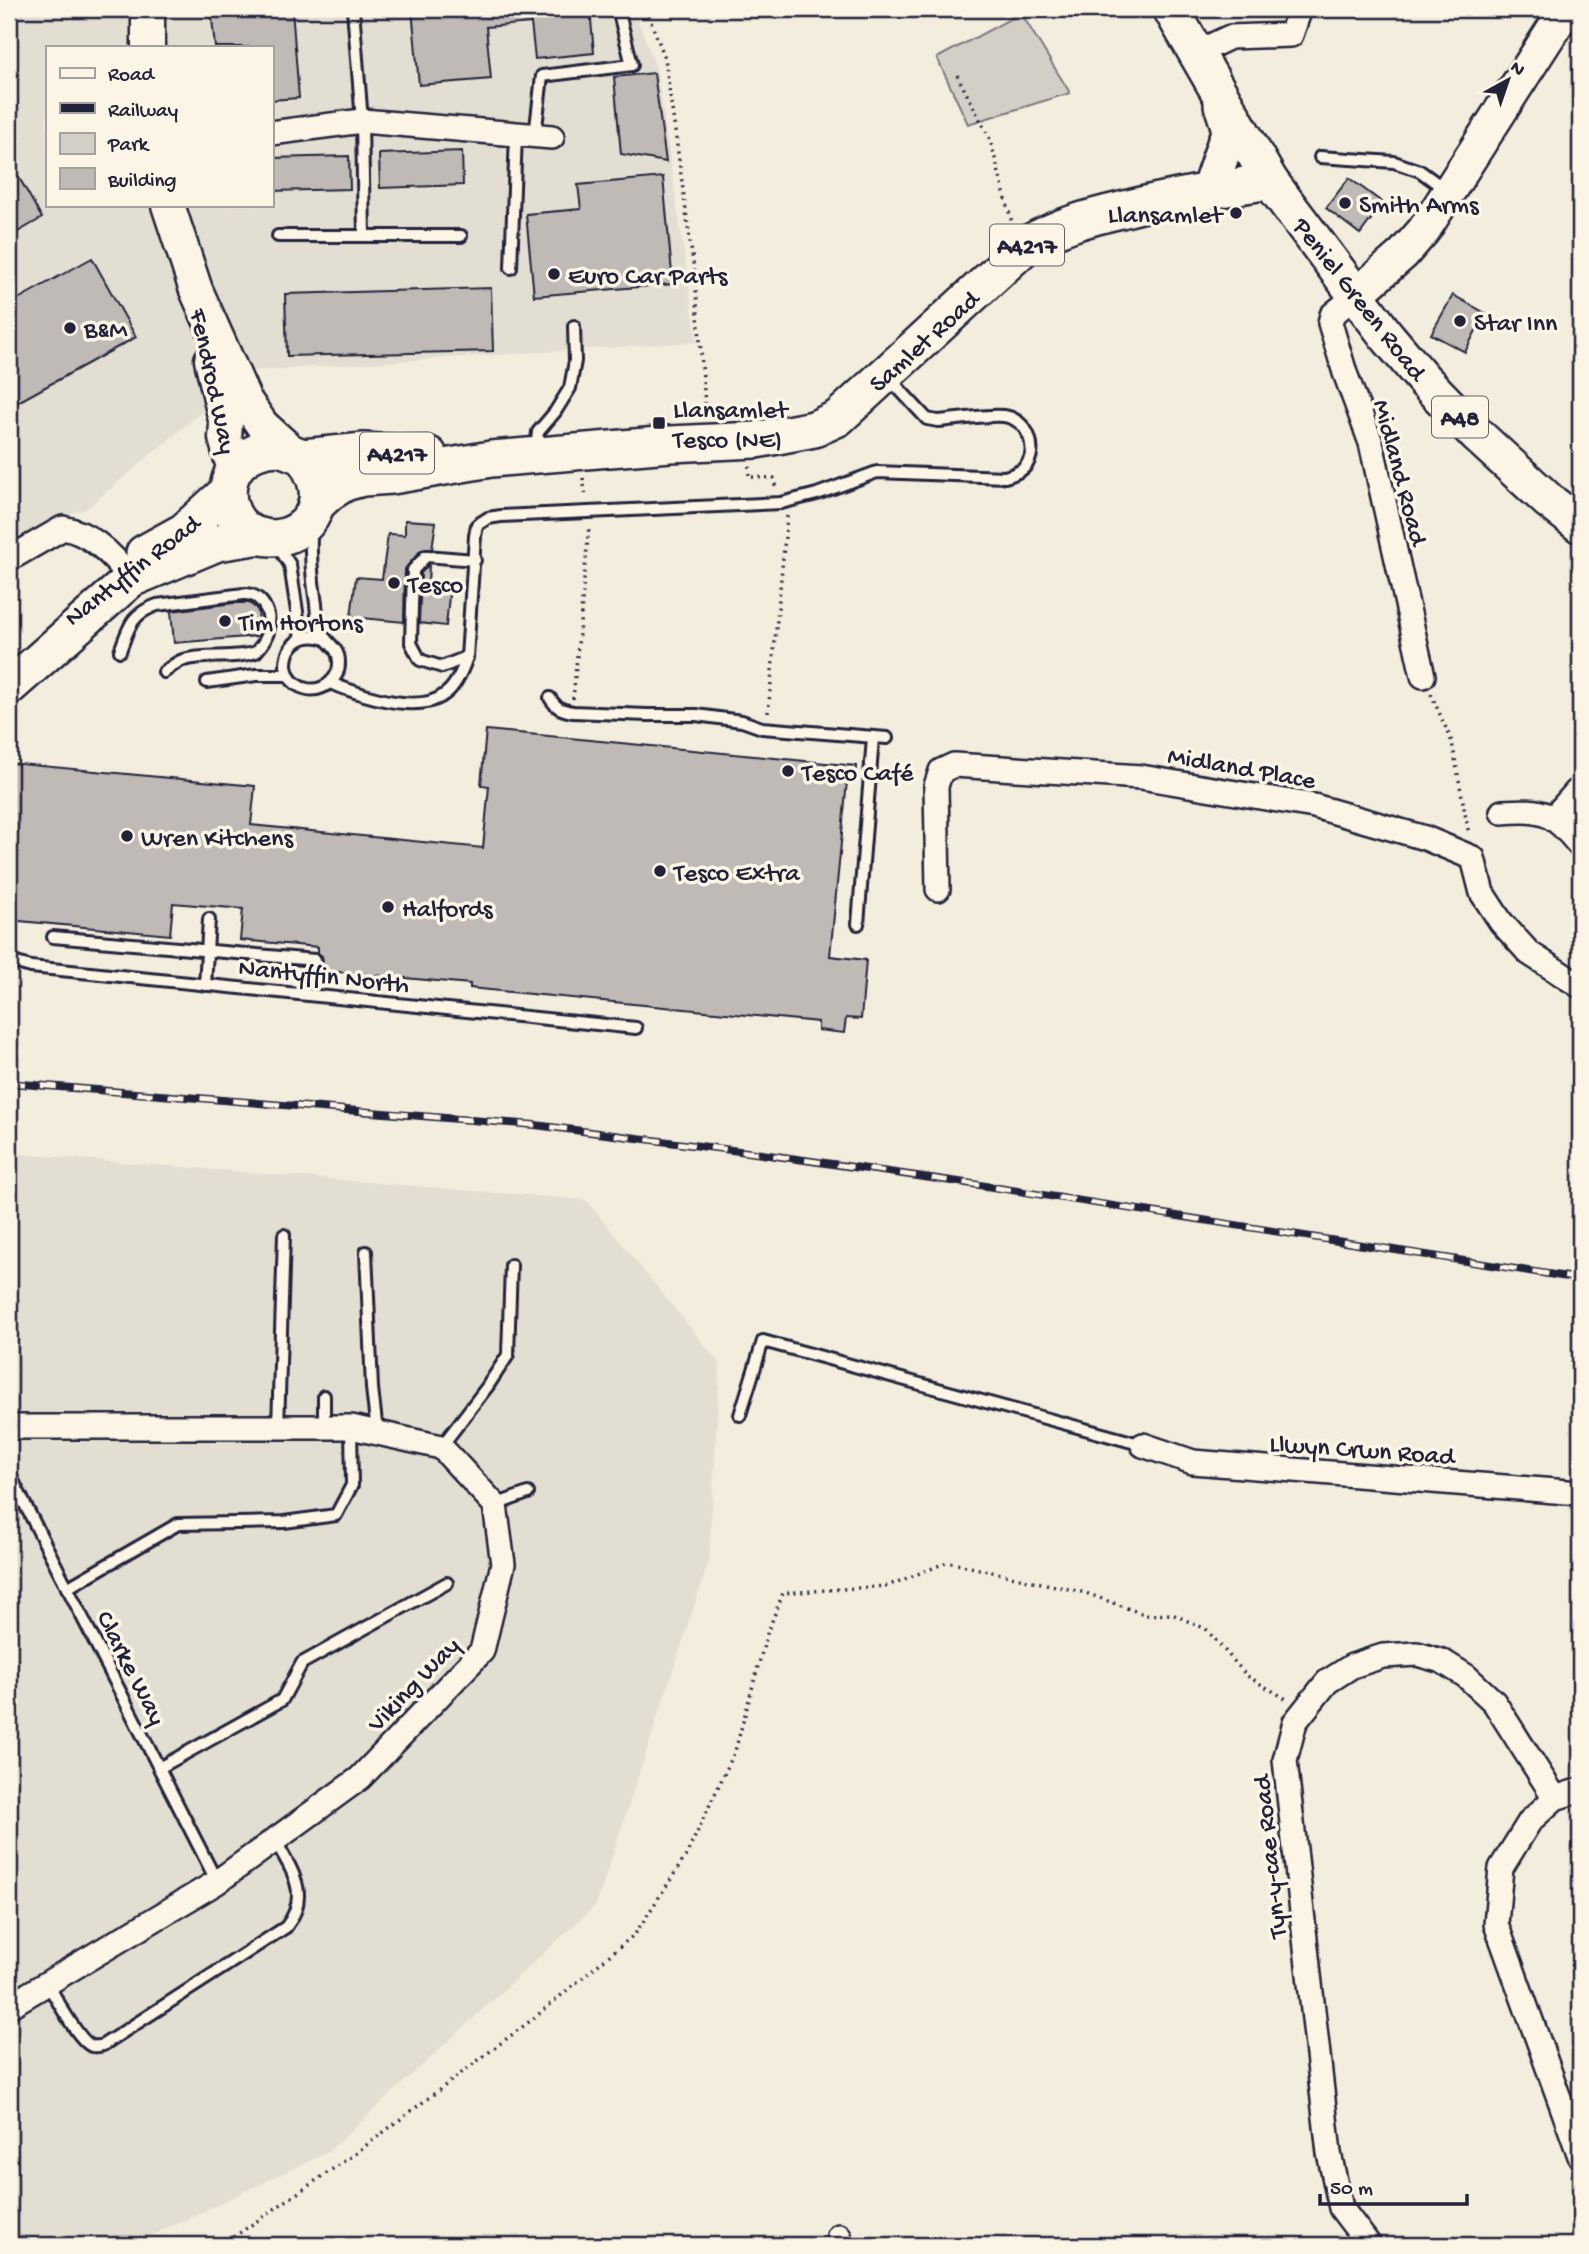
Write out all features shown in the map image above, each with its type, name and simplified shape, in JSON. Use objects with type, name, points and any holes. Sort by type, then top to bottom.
[{"type":"main road","name":"A48","points":[[1171,9],[1270,181]]},
{"type":"main road","points":[[1209,191],[1230,129],[1217,88]]},
{"type":"main road","name":"Samlet Road","points":[[314,510],[329,493],[345,483],[363,478],[392,476],[491,459],[670,443],[755,440],[814,429],[838,418],[1029,243],[1078,221],[1172,197],[1270,181]]},
{"type":"main road","name":"Peniel Green Road","points":[[1270,181],[1401,353],[1460,417],[1539,491],[1580,525]]},
{"type":"main road","points":[[279,448],[298,455],[316,480],[318,492],[314,510],[296,532],[284,537],[267,537],[249,532],[233,514],[229,503],[231,481],[242,460],[253,452],[279,448]]},
{"type":"main road","name":"Samlet Road","points":[[298,455],[364,451],[491,459]]},
{"type":"main road","name":"Nantyffin Road","points":[[9,687],[127,574],[149,549],[184,531],[231,481]]},
{"type":"main road","name":"Nantyffin Road","points":[[9,679],[40,642],[80,604],[127,574],[216,543],[267,537]]},
{"type":"street","points":[[148,9],[148,46]]},
{"type":"street","points":[[1196,53],[1230,37],[1290,34],[1300,9]]},
{"type":"street","points":[[1356,295],[1404,254],[1424,230],[1566,9]]},
{"type":"street","points":[[273,133],[362,121],[534,136]]},
{"type":"street","name":"Fendrod Way","points":[[168,206],[196,290],[245,400],[262,425],[298,455]]},
{"type":"street","name":"Fendrod Way","points":[[196,290],[202,328],[226,424],[225,438],[231,481]]},
{"type":"street","name":"Midland Road","points":[[1356,295],[1332,316],[1330,323],[1371,443],[1423,676]]},
{"type":"street","points":[[9,559],[63,528],[85,535],[127,574]]},
{"type":"street","name":"Midland Place","points":[[938,889],[936,786],[941,771],[954,765],[1141,777],[1314,806],[1424,838],[1473,858]]},
{"type":"street","points":[[1552,818],[1576,792]]},
{"type":"street","points":[[1502,812],[1530,810],[1547,814],[1566,828],[1580,846]]},
{"type":"street","points":[[1473,858],[1482,893],[1501,922],[1529,953],[1580,986]]},
{"type":"street","points":[[9,1427],[351,1427],[441,1447],[495,1506]]},
{"type":"street","name":"Llwyn Crwn Road","points":[[1143,1445],[1193,1462],[1580,1493]]},
{"type":"street","name":"Viking Way","points":[[9,2006],[217,1882],[360,1778],[482,1651],[503,1564],[495,1506]]},
{"type":"street","name":"Tyn-y-cae Road","points":[[1369,2245],[1341,2208],[1329,2153],[1285,1760],[1295,1722],[1326,1682],[1352,1666],[1383,1656],[1417,1654],[1442,1661],[1466,1676],[1494,1702],[1555,1798]]},
{"type":"street","points":[[1580,1790],[1555,1798],[1530,1821],[1501,1868],[1496,1924],[1580,2156]]},
{"type":"lane","points":[[354,9],[362,121],[364,236]]},
{"type":"lane","points":[[511,268],[542,76],[632,65],[618,9]]},
{"type":"lane","points":[[1320,157],[1394,162],[1420,171],[1448,192]]},
{"type":"lane","points":[[278,236],[461,236]]},
{"type":"lane","points":[[536,456],[538,432],[570,388],[575,361],[574,326]]},
{"type":"lane","points":[[330,683],[365,696],[404,703],[422,703],[445,695],[467,657],[475,536],[477,525],[488,518],[781,503],[817,494],[877,472],[1005,477],[1024,467],[1030,456],[1031,440],[1026,428],[1016,421],[1005,416],[938,421],[927,419],[885,373]]},
{"type":"lane","points":[[314,510],[310,559],[319,629],[333,645],[339,660],[339,669],[330,683],[323,688],[307,689],[300,686],[289,675],[286,659],[294,643],[309,636],[326,639]]},
{"type":"lane","points":[[267,537],[290,565],[301,638]]},
{"type":"lane","points":[[467,657],[442,667],[420,660],[411,643],[413,570],[426,556],[475,560]]},
{"type":"lane","points":[[120,651],[133,618],[157,605],[244,594],[256,595],[261,599],[266,609],[268,633],[256,652],[240,656],[181,660],[164,672]]},
{"type":"lane","points":[[207,682],[256,675],[289,675]]},
{"type":"lane","points":[[550,698],[555,706],[573,712],[696,715],[742,721],[762,728],[887,738]]},
{"type":"lane","points":[[858,924],[873,737]]},
{"type":"lane","points":[[205,985],[209,919]]},
{"type":"lane","points":[[53,937],[314,960]]},
{"type":"lane","name":"Nantyffin North","points":[[9,961],[30,967],[636,1028]]},
{"type":"lane","points":[[278,1428],[284,1235]]},
{"type":"lane","points":[[366,1252],[372,1388],[377,1432]]},
{"type":"lane","points":[[441,1447],[508,1355],[511,1265]]},
{"type":"lane","points":[[740,1415],[763,1340],[1143,1445]]},
{"type":"lane","points":[[324,1396],[324,1427]]},
{"type":"lane","points":[[67,1588],[178,1524],[284,1522],[337,1516],[352,1485],[351,1427]]},
{"type":"lane","name":"Clarke Way","points":[[9,1473],[217,1882]]},
{"type":"lane","points":[[495,1506],[528,1493]]},
{"type":"lane","points":[[159,1768],[282,1700],[302,1663],[447,1583]]},
{"type":"lane","points":[[47,1983],[88,2044],[103,2045],[286,1927],[296,1914],[299,1893],[292,1871],[274,1840]]},
{"type":"path","points":[[646,9],[665,58],[695,277],[706,417]]},
{"type":"path","points":[[957,75],[990,139],[1019,252]]},
{"type":"path","points":[[750,459],[749,477],[774,478],[777,495],[788,517],[767,718],[762,728]]},
{"type":"path","points":[[573,712],[589,532],[583,478]]},
{"type":"path","points":[[1423,676],[1452,742],[1473,858]]},
{"type":"path","points":[[222,2245],[366,2145],[534,2018],[635,1934],[686,1856],[735,1751],[766,1634],[783,1593],[887,1586],[948,1562],[1086,1593],[1146,1615],[1172,1614],[1206,1629],[1247,1676],[1304,1710]]},
{"type":"shaded area","points":[[9,9],[634,9],[657,71],[697,342],[250,371],[86,509],[56,518],[9,545]]},
{"type":"shaded area","points":[[9,1153],[586,1200],[720,1364],[709,1561],[596,1905],[328,2152],[132,2245],[9,2245]]},
{"type":"green space","points":[[1021,13],[1070,93],[968,124],[937,58]]},
{"type":"building","points":[[211,9],[292,9],[299,98],[273,100],[273,46],[215,46]]},
{"type":"building","points":[[412,9],[590,9],[594,53],[535,59],[531,23],[486,27],[491,79],[419,85]]},
{"type":"building","points":[[654,73],[666,162],[621,154],[614,77]]},
{"type":"building","points":[[462,151],[463,185],[380,188],[379,154]]},
{"type":"building","points":[[349,156],[350,189],[273,191],[273,158]]},
{"type":"building","points":[[9,160],[42,218],[9,237]]},
{"type":"building","points":[[663,177],[673,284],[534,296],[526,214],[581,209],[578,185]]},
{"type":"building","name":"Smith Arms","points":[[1349,178],[1383,203],[1360,234],[1326,208]]},
{"type":"building","name":"B&M","points":[[92,258],[136,337],[9,407],[9,304]]},
{"type":"building","points":[[491,288],[493,351],[287,356],[285,294]]},
{"type":"building","name":"Star Inn","points":[[1453,295],[1485,313],[1465,352],[1431,334]]},
{"type":"building","points":[[405,520],[436,522],[432,549],[421,550],[405,569],[404,622],[351,617],[356,577],[382,579],[388,534],[405,535]]},
{"type":"building","points":[[429,564],[428,585],[450,586],[446,626],[419,623],[421,573]]},
{"type":"building","points":[[249,603],[256,608],[260,631],[258,636],[174,643],[171,611]]},
{"type":"building","points":[[486,730],[856,766],[855,782],[847,781],[830,956],[866,960],[861,1019],[846,1018],[844,1033],[818,1030],[818,1022],[316,970],[323,961],[318,947],[240,940],[243,909],[173,903],[170,935],[9,920],[10,763],[255,786],[251,825],[483,848],[489,786],[481,785]]},
{"type":"railway","points":[[9,1083],[535,1125],[973,1184],[1580,1279]]},
{"type":"place","name":"Smith Arms","points":[[1345,203]]},
{"type":"place","name":"Llansamlet","points":[[1236,213]]},
{"type":"place","name":"Euro Car Parts","points":[[554,274]]},
{"type":"place","name":"Star Inn","points":[[1460,321]]},
{"type":"place","name":"B&M","points":[[70,328]]},
{"type":"place","name":"Llansamlet Tesco (NE)","points":[[659,423]]},
{"type":"place","name":"Tesco","points":[[394,583]]},
{"type":"place","name":"Tim Hortons","points":[[225,621]]},
{"type":"place","name":"Tesco Café","points":[[788,771]]},
{"type":"place","name":"Wren Kitchens","points":[[127,836]]},
{"type":"place","name":"Tesco Extra","points":[[660,871]]},
{"type":"place","name":"Halfords","points":[[388,907]]}]
